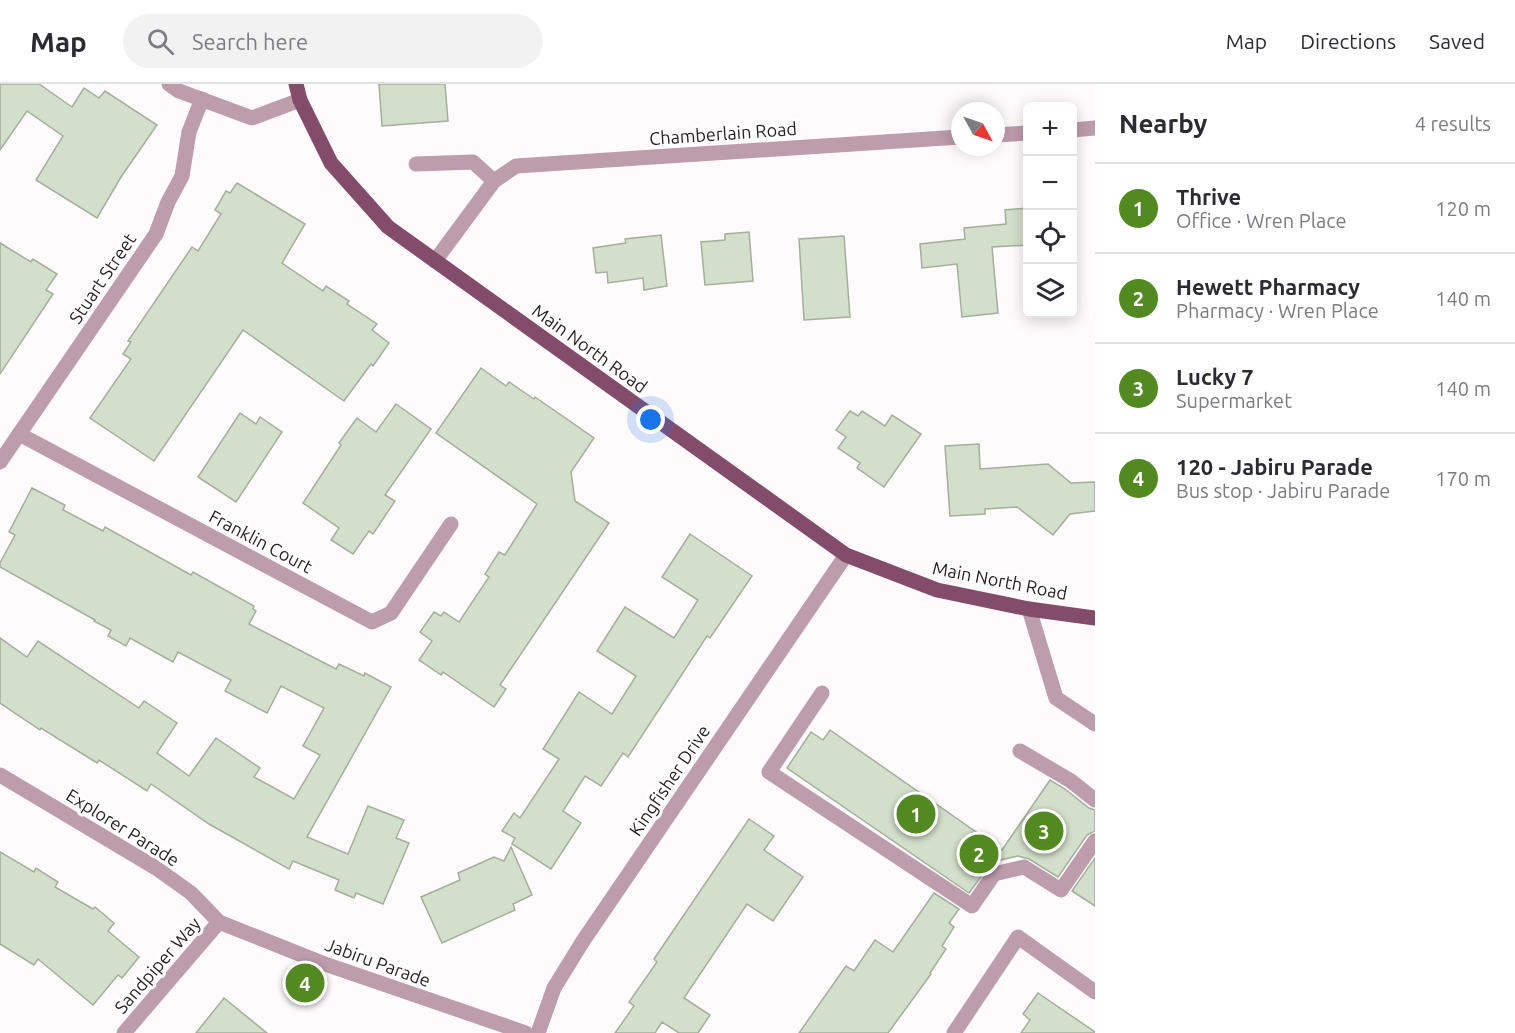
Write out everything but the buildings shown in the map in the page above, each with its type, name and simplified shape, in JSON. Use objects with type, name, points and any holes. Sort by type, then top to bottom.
[{"type":"main road","name":"Main North Road","points":[[296,84],[300,100],[331,163],[388,227],[846,555],[937,590],[1029,609],[1095,618]]},
{"type":"street","points":[[169,84],[179,91],[252,118],[300,100]]},
{"type":"street","name":"Stuart Street","points":[[0,462],[156,234],[168,201],[183,176],[189,132],[202,99]]},
{"type":"street","points":[[1077,130],[1095,128]]},
{"type":"street","points":[[1005,134],[1023,133]]},
{"type":"street","name":"Chamberlain Road","points":[[435,261],[494,181],[516,166],[951,138]]},
{"type":"street","points":[[416,164],[473,162],[494,181]]},
{"type":"street","name":"Franklin Court","points":[[19,434],[372,622],[391,613],[451,524]]},
{"type":"street","name":"Kingfisher Drive","points":[[538,1033],[554,988],[583,941],[846,555]]},
{"type":"street","points":[[1029,609],[1056,698],[1095,724]]},
{"type":"street","points":[[822,693],[769,772],[972,906],[994,874],[1024,867],[1061,890],[1095,841]]},
{"type":"street","points":[[1020,751],[1071,782],[1095,800]]},
{"type":"street","name":"Explorer Parade","points":[[0,775],[156,868],[191,893],[219,922]]},
{"type":"street","name":"Sandpiper Way","points":[[124,1033],[219,922]]},
{"type":"street","name":"Jabiru Parade","points":[[219,922],[322,963],[526,1033]]},
{"type":"street","points":[[954,1033],[1018,937],[1095,992]]},
{"type":"place","name":"Thrive","points":[[916,814]]},
{"type":"place","name":"Lucky 7","points":[[1044,831]]},
{"type":"place","name":"Hewett Pharmacy","points":[[979,854]]},
{"type":"place","name":"120 - Jabiru Parade","points":[[305,983]]}]
